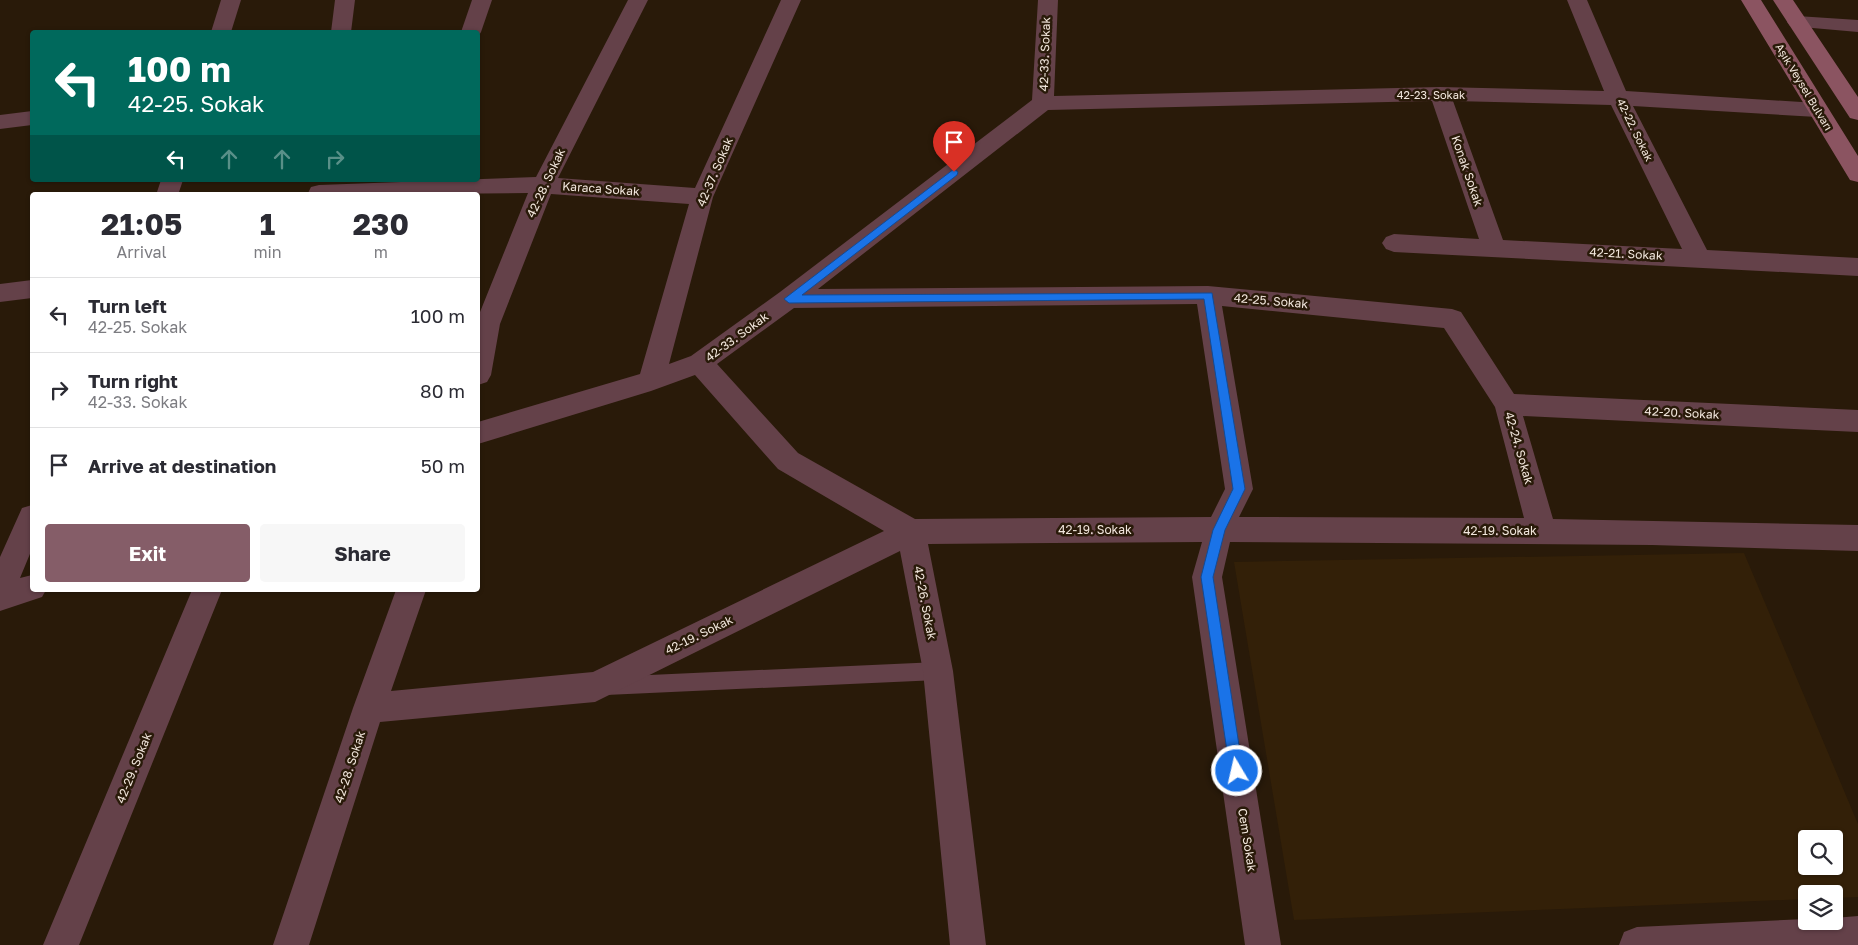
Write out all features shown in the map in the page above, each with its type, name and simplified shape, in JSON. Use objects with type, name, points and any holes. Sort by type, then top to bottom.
[{"type":"main road","name":"Aşık Veysel Bulvarı","points":[[1751,0],[1858,174]]},
{"type":"main road","points":[[1783,0],[1858,113]]},
{"type":"street","points":[[222,30],[231,0]]},
{"type":"street","points":[[341,30],[345,0]]},
{"type":"street","points":[[472,30],[482,0]]},
{"type":"street","name":"42-28. Sokak","points":[[480,362],[486,324],[543,185],[638,0]]},
{"type":"street","name":"42-37. Sokak","points":[[651,381],[702,197],[790,0]]},
{"type":"street","name":"42-33. Sokak","points":[[480,432],[651,381],[700,363],[789,299],[1043,103],[1048,0]]},
{"type":"street","name":"42-22. Sokak","points":[[1578,0],[1618,98],[1698,257]]},
{"type":"street","points":[[1797,22],[1858,26]]},
{"type":"street","name":"42-23. Sokak","points":[[1043,103],[1440,94],[1618,98],[1817,110]]},
{"type":"street","name":"Konak Sokak","points":[[1440,94],[1494,248]]},
{"type":"street","points":[[0,122],[30,118]]},
{"type":"street","name":"Karaca Sokak","points":[[319,189],[408,185],[543,185],[702,197]]},
{"type":"street","name":"42-21. Sokak","points":[[1394,243],[1698,257],[1858,267]]},
{"type":"street","points":[[0,293],[30,289]]},
{"type":"street","name":"42-25. Sokak","points":[[789,299],[1208,295],[1452,319]]},
{"type":"street","name":"Cem Sokak","points":[[1208,295],[1239,489],[1219,530],[1207,577],[1263,945]]},
{"type":"street","name":"42-24. Sokak","points":[[1452,319],[1507,404],[1542,531]]},
{"type":"street","points":[[700,363],[788,461],[911,532]]},
{"type":"street","name":"42-20. Sokak","points":[[1507,404],[1858,421]]},
{"type":"street","points":[[0,590],[30,522]]},
{"type":"street","name":"42-19. Sokak","points":[[369,708],[595,687],[911,532],[1219,530],[1542,531],[1858,538]]},
{"type":"street","name":"42-26. Sokak","points":[[911,532],[938,670],[968,945]]},
{"type":"street","points":[[0,598],[30,589]]},
{"type":"street","name":"42-29. Sokak","points":[[61,945],[206,592]]},
{"type":"street","name":"42-28. Sokak","points":[[291,945],[369,708],[410,592]]},
{"type":"street","points":[[1637,945],[1858,934]]},
{"type":"lane","points":[[595,687],[938,670]]},
{"type":"shaded area","points":[[1744,553],[1858,824],[1858,897],[1843,898],[1843,885],[1798,885],[1798,899],[1294,920],[1234,562]]},
{"type":"route","points":[[954,172],[789,299],[1208,295],[1239,489],[1219,530],[1207,577],[1237,771]]}]
